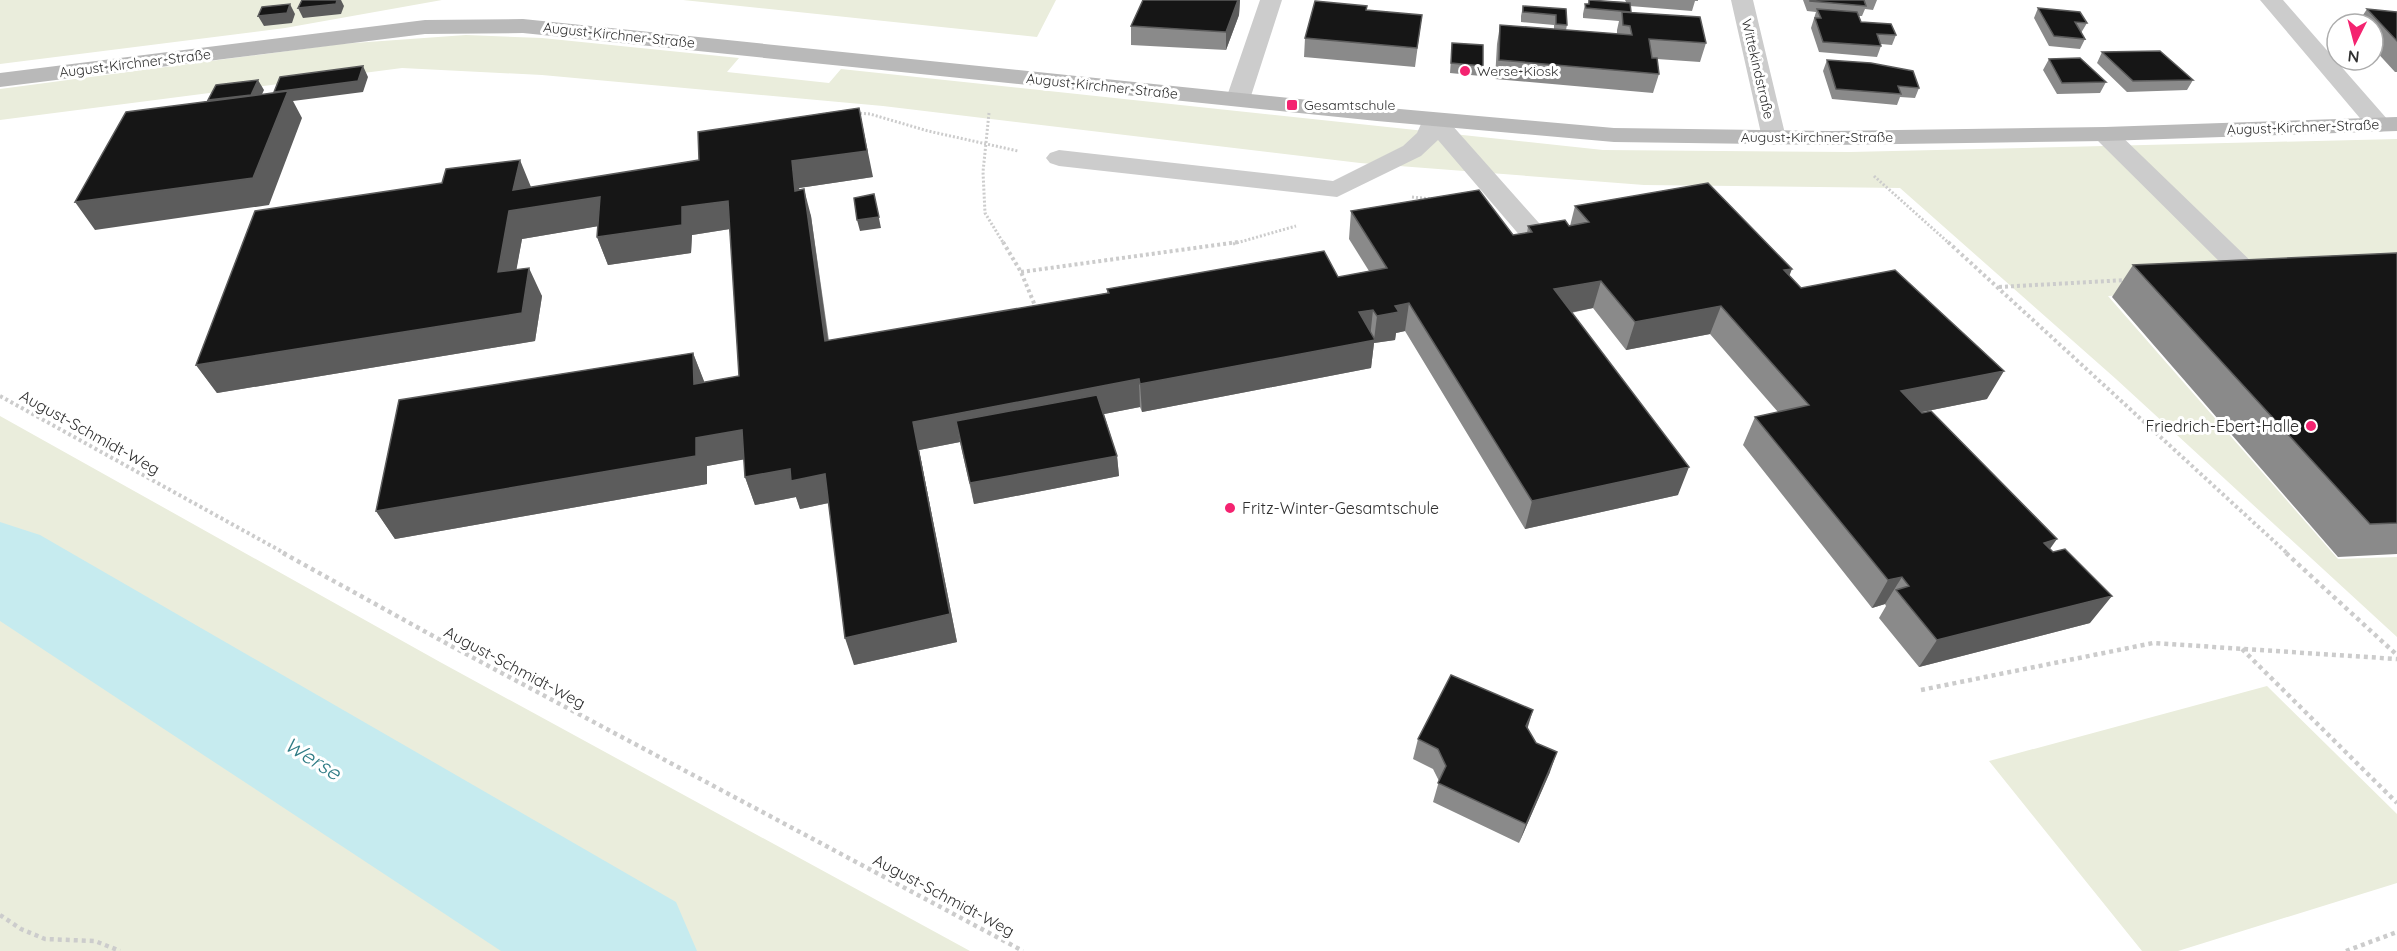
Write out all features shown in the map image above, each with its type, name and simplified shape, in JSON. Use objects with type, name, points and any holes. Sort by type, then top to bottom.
[{"type":"street","points":[[1238,99],[1271,0]]},
{"type":"street","name":"Wittekindstraße","points":[[1742,0],[1774,138]]},
{"type":"street","points":[[2271,0],[2388,124]]},
{"type":"street","name":"August-Kirchner-Straße","points":[[0,80],[338,36],[472,25],[573,30],[1434,120],[1583,133],[1831,138],[2104,134],[2388,124]]},
{"type":"street","points":[[1059,158],[1337,189],[1412,151],[1428,136],[1434,120],[1537,238]]},
{"type":"street","points":[[2104,134],[2248,274]]},
{"type":"path","points":[[1008,76],[991,105],[984,144],[985,213],[1021,272],[1040,317]]},
{"type":"path","points":[[813,116],[842,112]]},
{"type":"path","points":[[851,113],[870,114],[984,144],[1059,158]]},
{"type":"path","points":[[1831,138],[1999,287],[2397,657]]},
{"type":"path","points":[[1021,272],[1228,245],[1310,222],[1337,189]]},
{"type":"path","points":[[1406,196],[1441,200]]},
{"type":"path","points":[[1999,287],[2130,280]]},
{"type":"path","name":"August-Schmidt-Weg","points":[[0,396],[453,647],[1023,951]]},
{"type":"path","points":[[1921,690],[2153,643],[2397,657]]},
{"type":"path","points":[[2242,649],[2397,803]]},
{"type":"path","points":[[0,915],[21,929],[45,939],[95,941],[120,951]]},
{"type":"path","points":[[2346,951],[2397,932]]},
{"type":"green space","points":[[0,0],[442,0],[285,28],[0,64]]},
{"type":"green space","points":[[683,0],[1056,0],[1037,37]]},
{"type":"green space","points":[[466,35],[542,38],[739,58],[727,72],[829,83],[841,69],[1603,150],[1850,152],[2397,139],[2397,282],[2108,296],[2338,559],[2397,557],[2397,637],[2116,379],[1900,188],[1644,185],[1360,163],[883,106],[542,75],[402,68],[0,120],[0,89],[340,44]]},
{"type":"green space","points":[[0,416],[440,662],[970,951],[0,951]]},
{"type":"green space","points":[[2267,686],[2397,814],[2397,883],[2178,951],[2142,951],[1989,761]]},
{"type":"building","points":[[302,0],[337,0],[336,4],[298,8]]},
{"type":"building","points":[[1143,0],[1238,0],[1226,32],[1131,26]]},
{"type":"building","points":[[1589,0],[1630,3],[1631,12],[1586,8],[1585,4],[1589,4]]},
{"type":"building","points":[[1864,0],[1866,6],[1810,1]]},
{"type":"building","points":[[1315,1],[1367,6],[1366,10],[1422,15],[1417,48],[1305,38]]},
{"type":"building","points":[[290,4],[287,13],[258,16],[262,7]]},
{"type":"building","points":[[1523,6],[1566,9],[1567,25],[1556,24],[1556,15],[1523,12]]},
{"type":"building","points":[[2038,8],[2080,12],[2087,23],[2075,22],[2085,39],[2054,36]]},
{"type":"building","points":[[1817,9],[1857,12],[1861,22],[1891,24],[1896,35],[1877,34],[1881,46],[1823,42],[1815,18],[1821,18]]},
{"type":"building","points":[[2367,9],[2397,12],[2397,41],[2385,28],[2385,12],[2370,12]]},
{"type":"building","points":[[1622,12],[1700,17],[1706,43],[1649,39],[1652,58],[1657,58],[1659,74],[1499,60],[1500,25],[1632,35],[1630,26],[1623,25]]},
{"type":"building","points":[[1452,43],[1483,45],[1483,66],[1451,63]]},
{"type":"building","points":[[2160,51],[2193,80],[2133,81],[2102,52]]},
{"type":"building","points":[[2080,58],[2106,82],[2062,83],[2049,59]]},
{"type":"building","points":[[1827,60],[1871,63],[1913,71],[1919,88],[1898,86],[1901,94],[1836,89]]},
{"type":"building","points":[[363,66],[358,81],[274,92],[280,77]]},
{"type":"building","points":[[258,80],[251,95],[208,100],[216,85]]},
{"type":"building","points":[[288,91],[253,178],[75,202],[126,112]]},
{"type":"building","points":[[859,108],[867,151],[792,161],[795,191],[804,189],[825,341],[1109,293],[1107,289],[1324,251],[1338,277],[1387,268],[1351,211],[1479,190],[1513,235],[1532,232],[1528,226],[1565,220],[1569,226],[1589,222],[1575,206],[1708,183],[1792,269],[1784,270],[1801,288],[1895,270],[2004,371],[1901,391],[1922,413],[1931,411],[2057,539],[2044,543],[2053,552],[2065,549],[2112,596],[1937,640],[1896,590],[1909,586],[1902,577],[1888,580],[1755,417],[1809,405],[1721,306],[1635,322],[1601,281],[1554,289],[1689,467],[1532,501],[1409,303],[1395,306],[1399,312],[1377,316],[1373,310],[1359,312],[1375,340],[1140,384],[1139,379],[913,422],[950,614],[845,638],[825,474],[791,481],[790,469],[745,477],[742,430],[696,438],[696,456],[376,511],[399,400],[693,353],[694,384],[739,376],[728,201],[682,207],[682,225],[597,237],[600,197],[509,211],[498,272],[529,268],[522,313],[196,365],[255,211],[442,183],[446,169],[520,160],[513,190],[699,160],[698,132]]},
{"type":"building","points":[[874,194],[879,217],[857,220],[854,198]]},
{"type":"building","name":"Friedrich-Ebert-Halle","points":[[2397,253],[2397,523],[2370,524],[2133,265]]},
{"type":"building","points":[[1097,395],[1117,456],[970,483],[956,421]]},
{"type":"building","points":[[1451,675],[1533,710],[1526,726],[1536,743],[1557,752],[1526,824],[1438,783],[1446,766],[1438,749],[1418,739]]},
{"type":"waterway","name":"Werse","points":[[0,565],[626,951]]},
{"type":"place","name":"Werse-Kiosk","points":[[1465,71]]},
{"type":"place","name":"Gesamtschule","points":[[1292,105]]},
{"type":"place","name":"Friedrich-Ebert-Halle","points":[[2311,426]]},
{"type":"place","name":"Fritz-Winter-Gesamtschule","points":[[1230,508]]}]
